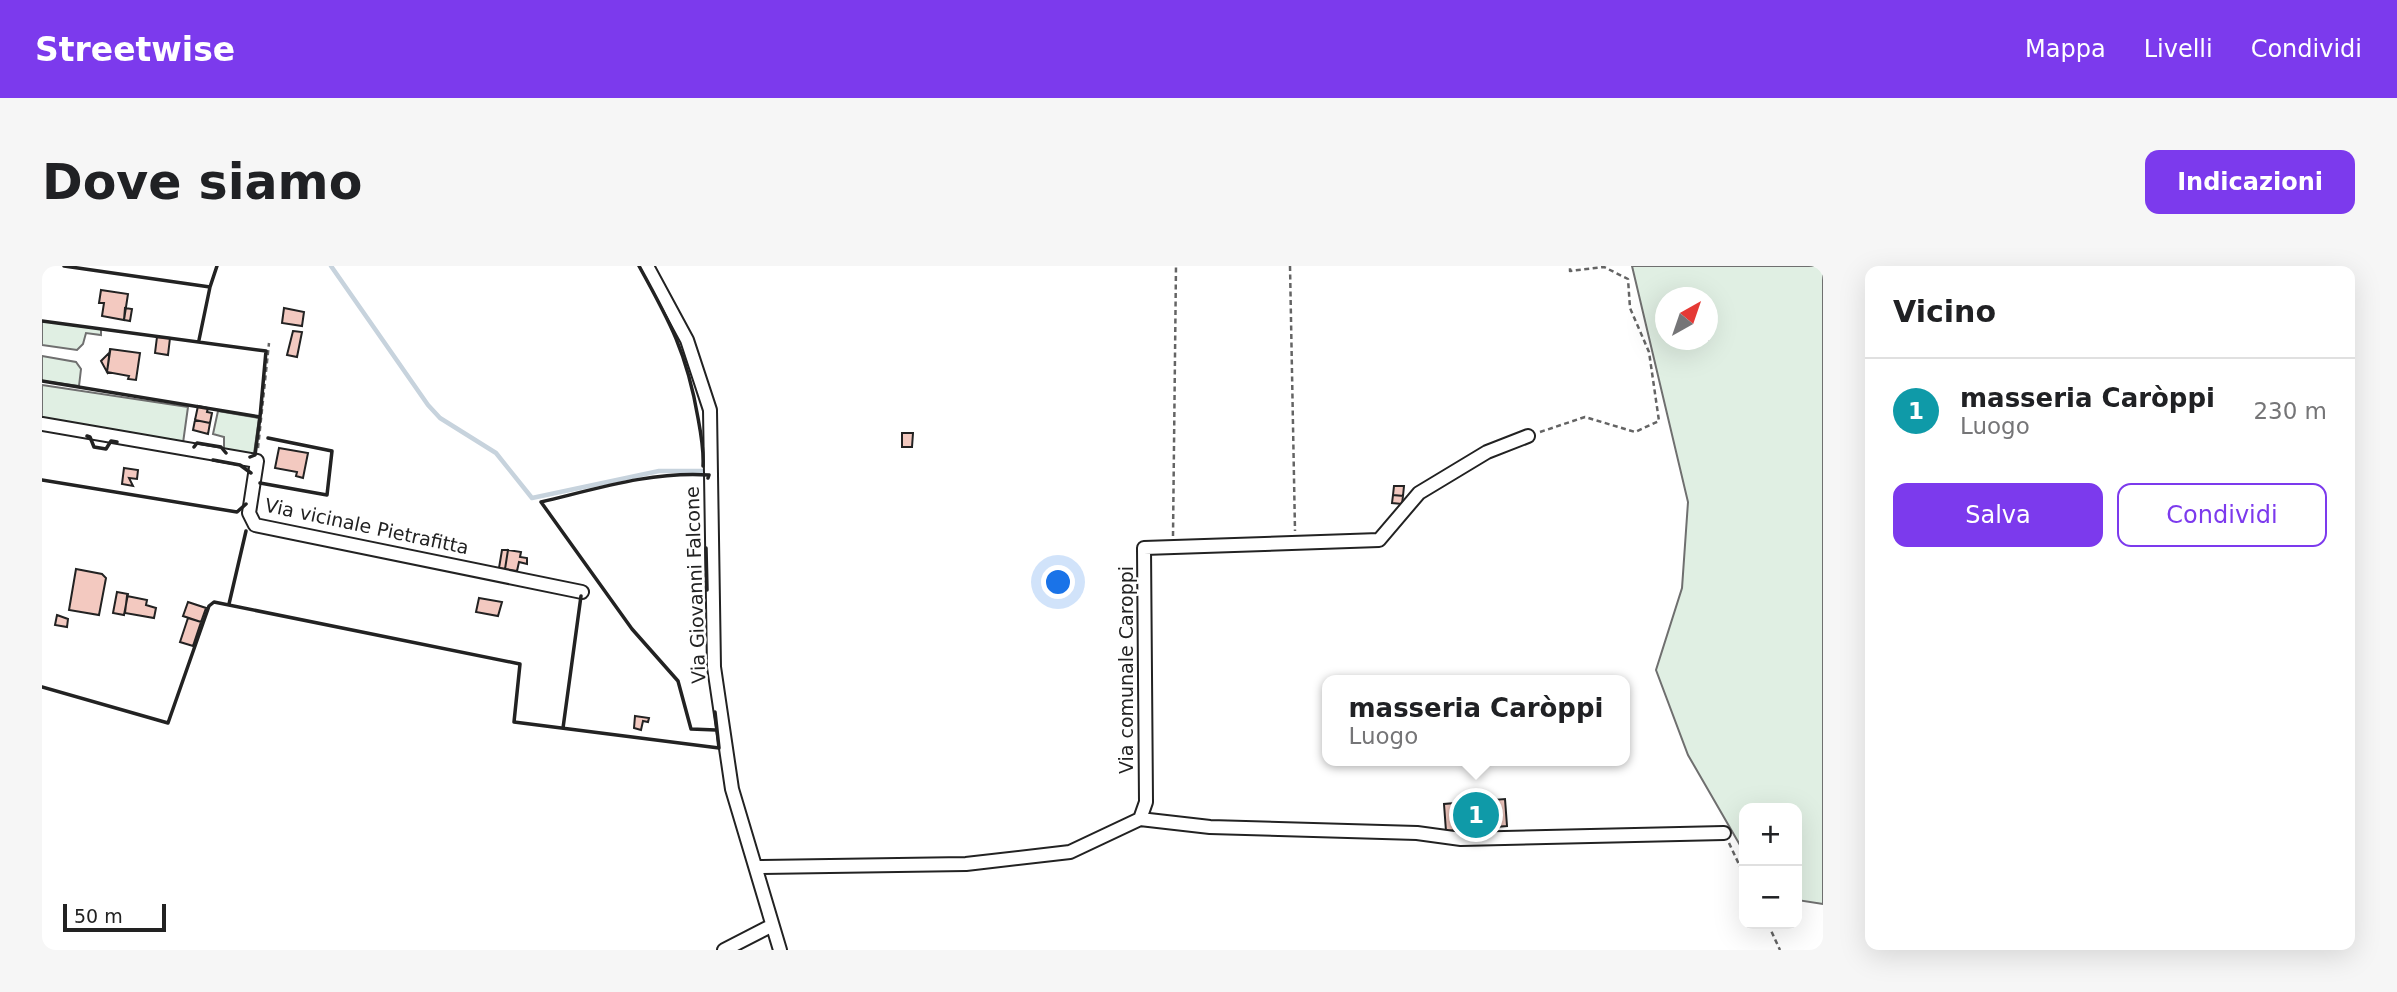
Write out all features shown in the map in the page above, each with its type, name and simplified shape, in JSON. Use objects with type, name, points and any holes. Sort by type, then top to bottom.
[{"type":"street","name":"Via Giovanni Falcone","points":[[647,266],[687,340],[710,410],[714,667],[732,789],[757,867],[779,950]]},
{"type":"street","points":[[42,424],[257,461]]},
{"type":"street","name":"Via comunale Caroppi","points":[[1140,819],[1146,802],[1144,548],[1379,540],[1419,493],[1487,452],[1528,436]]},
{"type":"street","name":"Via vicinale Pietrafitta","points":[[257,461],[249,513],[255,525],[582,592]]},
{"type":"street","points":[[757,867],[966,864],[1070,852],[1140,819],[1210,827],[1417,833],[1461,839],[1724,833]]},
{"type":"street","points":[[724,950],[771,926]]},
{"type":"path","points":[[1173,547],[1176,266]]},
{"type":"path","points":[[1290,266],[1295,541]]},
{"type":"path","points":[[1528,436],[1585,417],[1635,432],[1660,421],[1649,352],[1630,309],[1628,279],[1604,267],[1570,271],[1570,266]]},
{"type":"path","points":[[257,461],[269,344]]},
{"type":"path","points":[[1724,833],[1740,866]]},
{"type":"path","points":[[1770,929],[1780,950]]},
{"type":"green space","points":[[1632,266],[1823,266],[1823,904],[1802,901],[1802,803],[1739,803],[1739,843],[1688,755],[1656,670],[1682,588],[1688,502]]},
{"type":"green space","points":[[42,321],[101,329],[101,335],[86,333],[83,344],[77,350],[42,345]]},
{"type":"green space","points":[[42,356],[76,362],[81,369],[79,386],[42,381]]},
{"type":"green space","points":[[42,385],[188,407],[183,443],[42,420]]},
{"type":"green space","points":[[218,411],[259,418],[254,454],[224,450],[224,437],[213,434]]},
{"type":"building","points":[[101,290],[128,294],[124,320],[102,316],[104,303],[99,303]]},
{"type":"building","points":[[125,308],[132,309],[130,321],[124,320]]},
{"type":"building","points":[[284,308],[304,312],[302,326],[282,323]]},
{"type":"building","points":[[293,331],[302,332],[297,357],[287,355]]},
{"type":"building","points":[[157,337],[170,338],[168,355],[155,353]]},
{"type":"building","points":[[110,349],[140,353],[136,380],[107,372]]},
{"type":"building","points":[[110,352],[107,372],[101,361]]},
{"type":"building","points":[[198,406],[208,408],[207,412],[212,413],[210,423],[195,420]]},
{"type":"building","points":[[195,420],[210,423],[208,434],[193,430]]},
{"type":"building","points":[[902,433],[913,433],[912,447],[902,447]]},
{"type":"building","points":[[279,448],[308,453],[303,478],[296,476],[297,472],[275,468]]},
{"type":"building","points":[[124,468],[138,470],[137,479],[129,478],[133,486],[122,484]]},
{"type":"building","points":[[1394,486],[1404,486],[1403,496],[1393,495]]},
{"type":"building","points":[[1393,495],[1403,496],[1402,504],[1392,503]]},
{"type":"building","points":[[502,550],[508,550],[505,569],[499,568]]},
{"type":"building","points":[[508,550],[521,552],[520,557],[527,558],[527,564],[519,562],[517,571],[505,569]]},
{"type":"building","points":[[76,569],[102,574],[106,578],[99,615],[69,610]]},
{"type":"building","points":[[117,592],[128,594],[124,615],[113,613]]},
{"type":"building","points":[[127,596],[147,600],[146,605],[156,608],[154,618],[125,613]]},
{"type":"building","points":[[479,598],[502,602],[498,616],[476,612]]},
{"type":"building","points":[[188,602],[206,608],[201,622],[183,616]]},
{"type":"building","points":[[57,615],[68,619],[67,627],[55,625]]},
{"type":"building","points":[[188,618],[201,622],[193,646],[180,642]]},
{"type":"building","points":[[635,716],[649,718],[648,722],[643,721],[641,730],[634,728]]},
{"type":"building","points":[[1505,799],[1507,826],[1446,831],[1444,804]]},
{"type":"waterway","points":[[331,266],[428,405],[440,418],[496,453],[532,498],[659,471],[705,471]]},
{"type":"wall","points":[[64,266],[210,287],[199,340]]},
{"type":"wall","points":[[210,287],[217,266]]},
{"type":"wall","points":[[639,266],[683,356],[694,395],[703,448],[703,466]]},
{"type":"wall","points":[[42,321],[266,351],[260,417],[42,381]]},
{"type":"wall","points":[[250,457],[255,455],[260,417]]},
{"type":"wall","points":[[87,436],[94,447],[106,449],[111,441],[117,442]]},
{"type":"wall","points":[[260,483],[327,495],[332,451],[268,438]]},
{"type":"wall","points":[[194,447],[197,443],[221,447],[226,453]]},
{"type":"wall","points":[[213,460],[240,465],[251,473]]},
{"type":"wall","points":[[708,478],[709,475],[688,474],[645,478],[541,502],[632,629],[678,681],[691,729],[716,730]]},
{"type":"wall","points":[[42,480],[237,512],[246,504]]},
{"type":"wall","points":[[229,604],[246,531]]},
{"type":"wall","points":[[706,548],[707,590]]},
{"type":"wall","points":[[563,728],[581,596]]},
{"type":"wall","points":[[42,687],[168,723],[209,606],[214,602],[520,664],[514,722],[719,748],[715,712]]},
{"type":"place","name":"masseria Caròppi","points":[[1476,815]]}]
